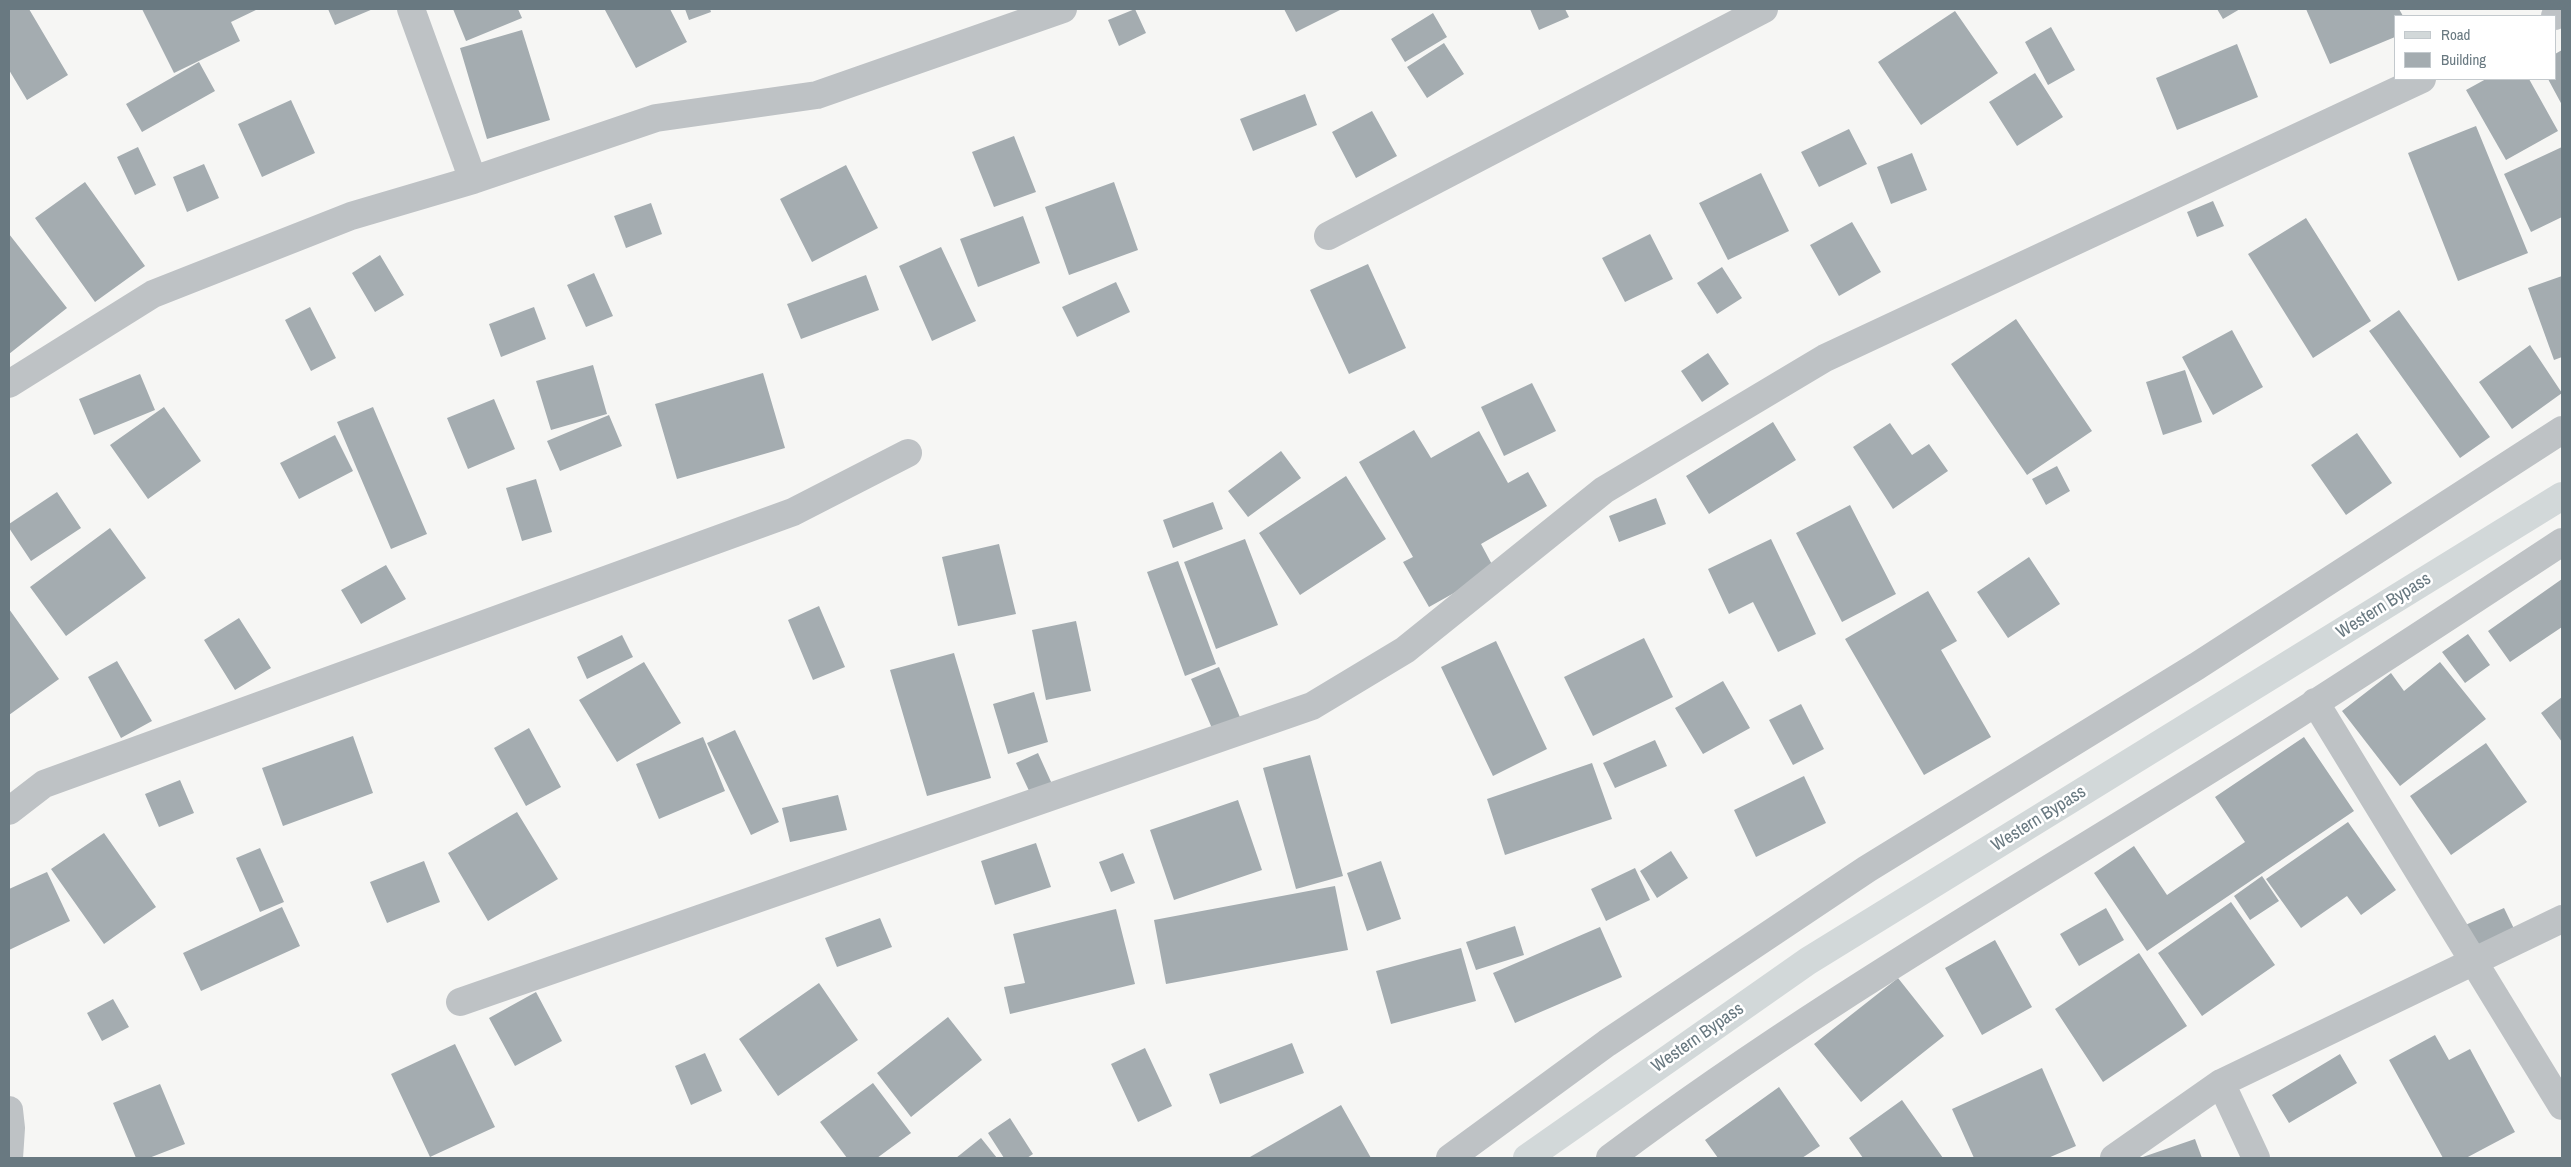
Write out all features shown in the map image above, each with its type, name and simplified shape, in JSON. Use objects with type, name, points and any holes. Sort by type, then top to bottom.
[{"type":"main road","name":"Western Bypass","points":[[1527,1158],[1808,962],[2562,496]]},
{"type":"street","points":[[411,9],[472,180]]},
{"type":"street","points":[[9,384],[153,294],[350,216],[472,180],[656,118],[817,95],[1063,9]]},
{"type":"street","points":[[1328,236],[1764,9]]},
{"type":"street","points":[[460,1002],[1312,706],[1405,650],[1604,490],[1825,358],[2420,80]]},
{"type":"street","points":[[1450,1158],[1607,1043],[1867,868],[2197,666],[2562,430]]},
{"type":"street","points":[[9,811],[44,784],[793,512],[908,453]]},
{"type":"street","points":[[1614,1157],[1661,1120],[1917,949],[2315,702],[2562,542]]},
{"type":"street","points":[[2315,702],[2562,1106]]},
{"type":"street","points":[[2114,1158],[2221,1083],[2562,919]]},
{"type":"street","points":[[2221,1083],[2256,1158]]},
{"type":"street","points":[[9,1110],[11,1128],[9,1158]]},
{"type":"building","points":[[9,9],[29,9],[68,75],[27,100],[9,70]]},
{"type":"building","points":[[142,9],[258,9],[231,22],[240,41],[174,73]]},
{"type":"building","points":[[328,9],[373,9],[335,25]]},
{"type":"building","points":[[453,9],[518,9],[522,18],[466,41]]},
{"type":"building","points":[[670,9],[687,42],[636,68],[605,10]]},
{"type":"building","points":[[685,9],[710,9],[711,12],[689,20]]},
{"type":"building","points":[[1135,9],[1146,33],[1119,46],[1108,20]]},
{"type":"building","points":[[1284,9],[1342,9],[1296,32]]},
{"type":"building","points":[[1530,9],[1565,9],[1569,17],[1539,30]]},
{"type":"building","points":[[2217,9],[2240,9],[2223,19]]},
{"type":"building","points":[[2306,9],[2399,9],[2402,15],[2394,15],[2394,37],[2330,64]]},
{"type":"building","points":[[1955,11],[1998,73],[1921,125],[1878,62]]},
{"type":"building","points":[[1433,13],[1447,37],[1405,62],[1391,39]]},
{"type":"building","points":[[2051,27],[2075,70],[2048,85],[2025,42]]},
{"type":"building","points":[[522,30],[550,120],[487,139],[460,48]]},
{"type":"building","points":[[1444,43],[1464,74],[1427,98],[1407,67]]},
{"type":"building","points":[[2237,44],[2258,97],[2177,130],[2156,78]]},
{"type":"building","points":[[2562,50],[2562,105],[2549,80],[2556,80],[2556,53]]},
{"type":"building","points":[[199,62],[215,91],[142,132],[126,104]]},
{"type":"building","points":[[2035,73],[2063,117],[2017,146],[1989,102]]},
{"type":"building","points":[[2484,80],[2530,80],[2558,131],[2506,160],[2466,90]]},
{"type":"building","points":[[1305,94],[1317,125],[1253,151],[1240,119]]},
{"type":"building","points":[[291,100],[315,153],[262,177],[238,124]]},
{"type":"building","points":[[1372,111],[1397,156],[1356,178],[1332,132]]},
{"type":"building","points":[[2476,126],[2528,253],[2458,281],[2408,153]]},
{"type":"building","points":[[1849,129],[1867,164],[1819,187],[1801,152]]},
{"type":"building","points":[[1014,136],[1036,192],[994,207],[972,152]]},
{"type":"building","points":[[138,147],[156,185],[135,195],[117,157]]},
{"type":"building","points":[[2562,147],[2562,217],[2531,232],[2504,174]]},
{"type":"building","points":[[1912,153],[1927,190],[1891,204],[1877,167]]},
{"type":"building","points":[[204,164],[219,198],[187,212],[173,177]]},
{"type":"building","points":[[846,165],[878,228],[812,262],[780,199]]},
{"type":"building","points":[[1761,173],[1789,231],[1728,260],[1699,203]]},
{"type":"building","points":[[85,182],[145,266],[95,302],[35,218]]},
{"type":"building","points":[[1114,182],[1138,250],[1069,275],[1045,207]]},
{"type":"building","points":[[2213,201],[2224,226],[2197,237],[2187,212]]},
{"type":"building","points":[[651,203],[662,234],[626,248],[614,216]]},
{"type":"building","points":[[1023,216],[1040,263],[978,287],[960,239]]},
{"type":"building","points":[[2306,218],[2371,321],[2313,358],[2248,254]]},
{"type":"building","points":[[1852,222],[1881,272],[1839,296],[1810,245]]},
{"type":"building","points":[[9,234],[67,308],[9,354]]},
{"type":"building","points":[[1650,234],[1673,279],[1625,302],[1602,258]]},
{"type":"building","points":[[941,247],[976,321],[932,341],[899,266]]},
{"type":"building","points":[[380,255],[404,295],[375,312],[352,273]]},
{"type":"building","points":[[1368,264],[1406,348],[1349,374],[1310,290]]},
{"type":"building","points":[[1722,267],[1742,298],[1717,314],[1697,283]]},
{"type":"building","points":[[594,273],[613,316],[586,327],[567,285]]},
{"type":"building","points":[[866,275],[879,310],[801,339],[787,304]]},
{"type":"building","points":[[2562,276],[2562,357],[2554,360],[2528,288]]},
{"type":"building","points":[[1116,282],[1130,312],[1077,337],[1062,307]]},
{"type":"building","points":[[310,307],[336,358],[311,371],[285,320]]},
{"type":"building","points":[[534,307],[546,339],[501,357],[489,324]]},
{"type":"building","points":[[2399,310],[2490,437],[2460,458],[2369,331]]},
{"type":"building","points":[[2016,319],[2092,431],[2027,475],[1951,364]]},
{"type":"building","points":[[2232,330],[2263,387],[2213,415],[2182,357]]},
{"type":"building","points":[[2530,345],[2562,393],[2512,429],[2479,382]]},
{"type":"building","points":[[1708,353],[1729,384],[1702,402],[1681,371]]},
{"type":"building","points":[[593,365],[607,414],[551,430],[536,381]]},
{"type":"building","points":[[2185,370],[2202,422],[2163,435],[2146,382]]},
{"type":"building","points":[[763,373],[785,448],[677,479],[655,404]]},
{"type":"building","points":[[140,374],[155,410],[94,435],[79,399]]},
{"type":"building","points":[[1532,383],[1556,431],[1504,456],[1481,407]]},
{"type":"building","points":[[494,399],[515,449],[468,469],[447,418]]},
{"type":"building","points":[[164,407],[201,461],[148,499],[110,445]]},
{"type":"building","points":[[373,407],[427,534],[391,549],[337,422]]},
{"type":"building","points":[[609,415],[622,446],[560,471],[547,441]]},
{"type":"building","points":[[1773,422],[1796,460],[1709,514],[1686,476]]},
{"type":"building","points":[[1890,423],[1912,455],[1929,444],[1948,471],[1893,509],[1853,447]]},
{"type":"building","points":[[1414,430],[1431,458],[1479,431],[1508,483],[1528,472],[1547,506],[1481,544],[1495,570],[1429,607],[1403,562],[1413,557],[1359,462]]},
{"type":"building","points":[[2357,433],[2392,483],[2346,515],[2311,465]]},
{"type":"building","points":[[335,435],[353,471],[299,499],[280,463]]},
{"type":"building","points":[[1281,451],[1301,478],[1248,517],[1228,491]]},
{"type":"building","points":[[2057,466],[2070,491],[2046,505],[2032,479]]},
{"type":"building","points":[[1346,476],[1386,539],[1300,595],[1259,533]]},
{"type":"building","points":[[536,479],[552,532],[522,541],[506,488]]},
{"type":"building","points":[[57,492],[81,528],[31,561],[9,528],[9,524]]},
{"type":"building","points":[[1656,498],[1666,524],[1619,542],[1609,516]]},
{"type":"building","points":[[1213,502],[1223,529],[1173,548],[1163,520]]},
{"type":"building","points":[[1850,505],[1896,594],[1842,622],[1796,533]]},
{"type":"building","points":[[110,528],[146,578],[66,636],[30,587]]},
{"type":"building","points":[[1245,539],[1278,625],[1216,649],[1184,562]]},
{"type":"building","points":[[1771,539],[1816,634],[1778,652],[1753,602],[1729,614],[1708,569]]},
{"type":"building","points":[[999,544],[1016,614],[958,626],[942,557]]},
{"type":"building","points":[[2029,557],[2060,604],[2008,638],[1977,592]]},
{"type":"building","points":[[1178,561],[1216,664],[1185,676],[1147,572]]},
{"type":"building","points":[[386,565],[406,599],[361,624],[341,590]]},
{"type":"building","points":[[2562,579],[2562,627],[2510,662],[2488,631]]},
{"type":"building","points":[[1928,591],[1957,641],[1941,650],[1991,737],[1924,775],[1845,639]]},
{"type":"building","points":[[819,606],[845,667],[813,680],[788,620]]},
{"type":"building","points":[[9,609],[59,679],[9,715]]},
{"type":"building","points":[[239,618],[271,668],[235,690],[204,640]]},
{"type":"building","points":[[1076,621],[1091,691],[1046,700],[1032,630]]},
{"type":"building","points":[[2468,634],[2490,665],[2465,683],[2442,652]]},
{"type":"building","points":[[622,635],[633,657],[587,679],[577,657]]},
{"type":"building","points":[[1644,638],[1673,697],[1593,736],[1564,677]]},
{"type":"building","points":[[1496,641],[1547,749],[1493,776],[1441,667]]},
{"type":"building","points":[[954,653],[991,778],[927,796],[890,670]]},
{"type":"building","points":[[117,661],[152,721],[121,738],[88,677]]},
{"type":"building","points":[[644,662],[681,723],[617,762],[579,700]]},
{"type":"building","points":[[2440,662],[2486,719],[2400,786],[2342,711],[2391,673],[2404,691]]},
{"type":"building","points":[[1219,667],[1242,722],[1214,733],[1191,679]]},
{"type":"building","points":[[1723,681],[1750,728],[1703,754],[1675,708]]},
{"type":"building","points":[[1034,692],[1048,742],[1008,754],[993,704]]},
{"type":"building","points":[[2562,697],[2562,742],[2541,713]]},
{"type":"building","points":[[1801,704],[1824,749],[1793,765],[1769,720]]},
{"type":"building","points":[[529,728],[561,787],[526,806],[494,748]]},
{"type":"building","points":[[735,730],[779,822],[751,835],[707,743]]},
{"type":"building","points":[[353,736],[373,793],[283,826],[262,768]]},
{"type":"building","points":[[703,737],[725,791],[659,819],[636,764]]},
{"type":"building","points":[[2304,737],[2354,811],[2147,951],[2094,873],[2134,846],[2167,895],[2245,842],[2215,797]]},
{"type":"building","points":[[1655,740],[1667,766],[1615,788],[1603,763]]},
{"type":"building","points":[[2486,743],[2527,802],[2451,855],[2410,796]]},
{"type":"building","points":[[1038,753],[1052,784],[1031,795],[1016,763]]},
{"type":"building","points":[[1310,755],[1343,876],[1296,889],[1263,768]]},
{"type":"building","points":[[1592,763],[1612,819],[1505,855],[1487,799]]},
{"type":"building","points":[[1804,776],[1826,823],[1756,857],[1734,810]]},
{"type":"building","points":[[180,780],[194,813],[159,827],[145,794]]},
{"type":"building","points":[[838,795],[847,830],[790,842],[782,808]]},
{"type":"building","points":[[1238,800],[1262,870],[1174,900],[1150,830]]},
{"type":"building","points":[[517,812],[558,879],[488,921],[448,853]]},
{"type":"building","points":[[2348,822],[2396,890],[2361,915],[2347,896],[2301,928],[2266,879]]},
{"type":"building","points":[[104,833],[156,907],[104,944],[51,869]]},
{"type":"building","points":[[1036,843],[1051,887],[995,905],[981,861]]},
{"type":"building","points":[[260,848],[284,902],[260,912],[236,858]]},
{"type":"building","points":[[1671,851],[1688,878],[1657,898],[1640,871]]},
{"type":"building","points":[[1123,853],[1135,883],[1111,892],[1099,862]]},
{"type":"building","points":[[424,861],[440,902],[387,923],[370,882]]},
{"type":"building","points":[[1381,861],[1401,919],[1367,931],[1347,873]]},
{"type":"building","points":[[1635,868],[1650,900],[1606,921],[1591,889]]},
{"type":"building","points":[[47,872],[70,921],[9,950],[9,889]]},
{"type":"building","points":[[2262,876],[2279,901],[2250,920],[2234,896]]},
{"type":"building","points":[[1335,886],[1348,950],[1166,984],[1154,920]]},
{"type":"building","points":[[2231,902],[2275,965],[2202,1016],[2158,953]]},
{"type":"building","points":[[282,907],[300,946],[201,991],[183,953]]},
{"type":"building","points":[[2106,908],[2124,940],[2079,966],[2060,934]]},
{"type":"building","points":[[2504,908],[2518,937],[2477,956],[2463,926]]},
{"type":"building","points":[[1116,909],[1135,984],[1010,1014],[1004,987],[1025,983],[1013,934]]},
{"type":"building","points":[[880,918],[892,947],[837,967],[825,938]]},
{"type":"building","points":[[1515,926],[1524,955],[1476,970],[1466,942]]},
{"type":"building","points":[[1600,927],[1622,977],[1515,1023],[1493,973]]},
{"type":"building","points":[[1995,940],[2032,1007],[1982,1035],[1945,968]]},
{"type":"building","points":[[1461,948],[1476,1001],[1391,1024],[1376,971]]},
{"type":"building","points":[[2139,953],[2187,1026],[2103,1082],[2055,1009]]},
{"type":"building","points":[[1898,978],[1944,1036],[1861,1102],[1814,1044]]},
{"type":"building","points":[[819,983],[858,1040],[778,1096],[739,1039]]},
{"type":"building","points":[[536,992],[562,1041],[515,1066],[489,1018]]},
{"type":"building","points":[[113,999],[129,1027],[102,1041],[87,1013]]},
{"type":"building","points":[[948,1017],[982,1060],[911,1117],[877,1073]]},
{"type":"building","points":[[2435,1035],[2449,1060],[2470,1049],[2515,1132],[2466,1158],[2443,1158],[2389,1060]]},
{"type":"building","points":[[1292,1043],[1304,1073],[1220,1104],[1209,1074]]},
{"type":"building","points":[[455,1044],[495,1127],[430,1157],[391,1074]]},
{"type":"building","points":[[1145,1048],[1172,1106],[1138,1122],[1111,1064]]},
{"type":"building","points":[[705,1053],[722,1091],[691,1105],[675,1066]]},
{"type":"building","points":[[2340,1054],[2357,1083],[2289,1123],[2272,1095]]},
{"type":"building","points":[[2042,1068],[2076,1146],[2048,1158],[1974,1158],[1952,1109]]},
{"type":"building","points":[[873,1083],[911,1133],[877,1158],[847,1158],[820,1122]]},
{"type":"building","points":[[160,1084],[185,1144],[149,1158],[136,1158],[113,1103]]},
{"type":"building","points":[[1779,1087],[1820,1146],[1802,1158],[1718,1158],[1705,1140]]},
{"type":"building","points":[[1902,1100],[1943,1158],[1863,1158],[1849,1138]]},
{"type":"building","points":[[1341,1105],[1371,1158],[1250,1157]]},
{"type":"building","points":[[1010,1118],[1033,1154],[1027,1158],[1004,1158],[988,1133]]},
{"type":"building","points":[[981,1138],[997,1158],[956,1158]]},
{"type":"building","points":[[2195,1139],[2202,1158],[2140,1158]]}]
